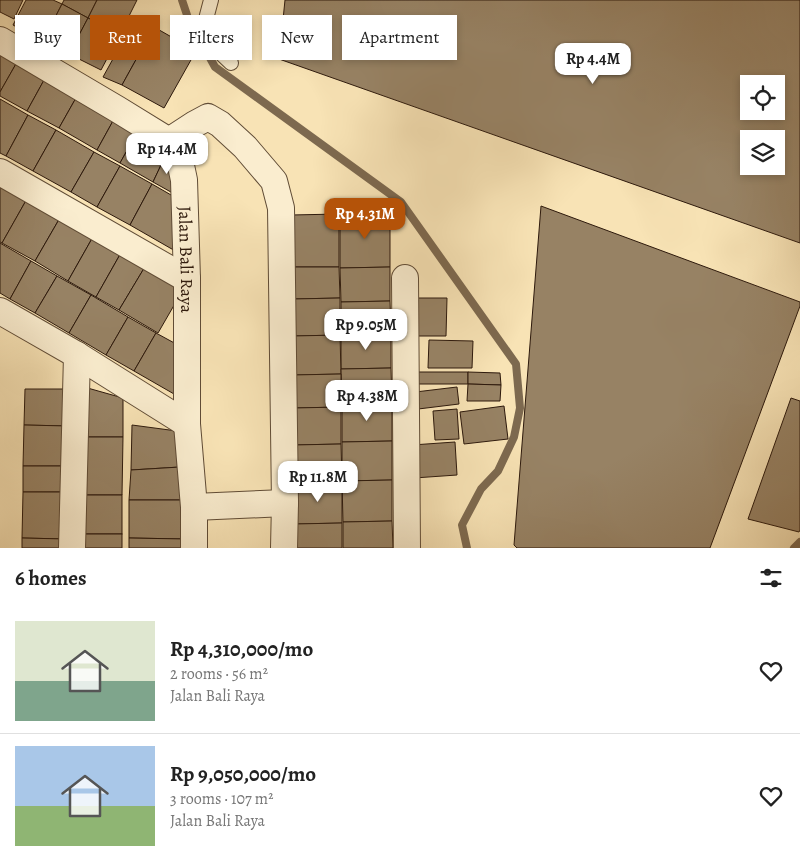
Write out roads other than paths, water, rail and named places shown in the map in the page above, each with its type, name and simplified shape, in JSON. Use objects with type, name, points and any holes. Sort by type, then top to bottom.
[{"type":"street","points":[[0,40],[169,141],[208,118],[220,124],[245,147],[274,181],[281,208],[284,548]]},
{"type":"street","name":"Jalan Bali Raya","points":[[169,141],[179,156],[184,180],[187,424],[194,507],[194,548]]},
{"type":"street","points":[[0,172],[186,279]]},
{"type":"street","points":[[406,278],[408,547]]},
{"type":"street","points":[[0,311],[77,355],[187,424]]},
{"type":"street","points":[[72,548],[77,355]]},
{"type":"street","points":[[194,507],[284,503]]},
{"type":"lane","points":[[211,0],[206,19],[210,43],[231,62]]},
{"type":"waterway","points":[[182,0],[188,18],[215,67],[401,202],[516,364],[520,408],[514,437],[498,471],[481,489],[462,525],[467,548]]},
{"type":"waterway","points":[[794,548],[800,542]]}]
